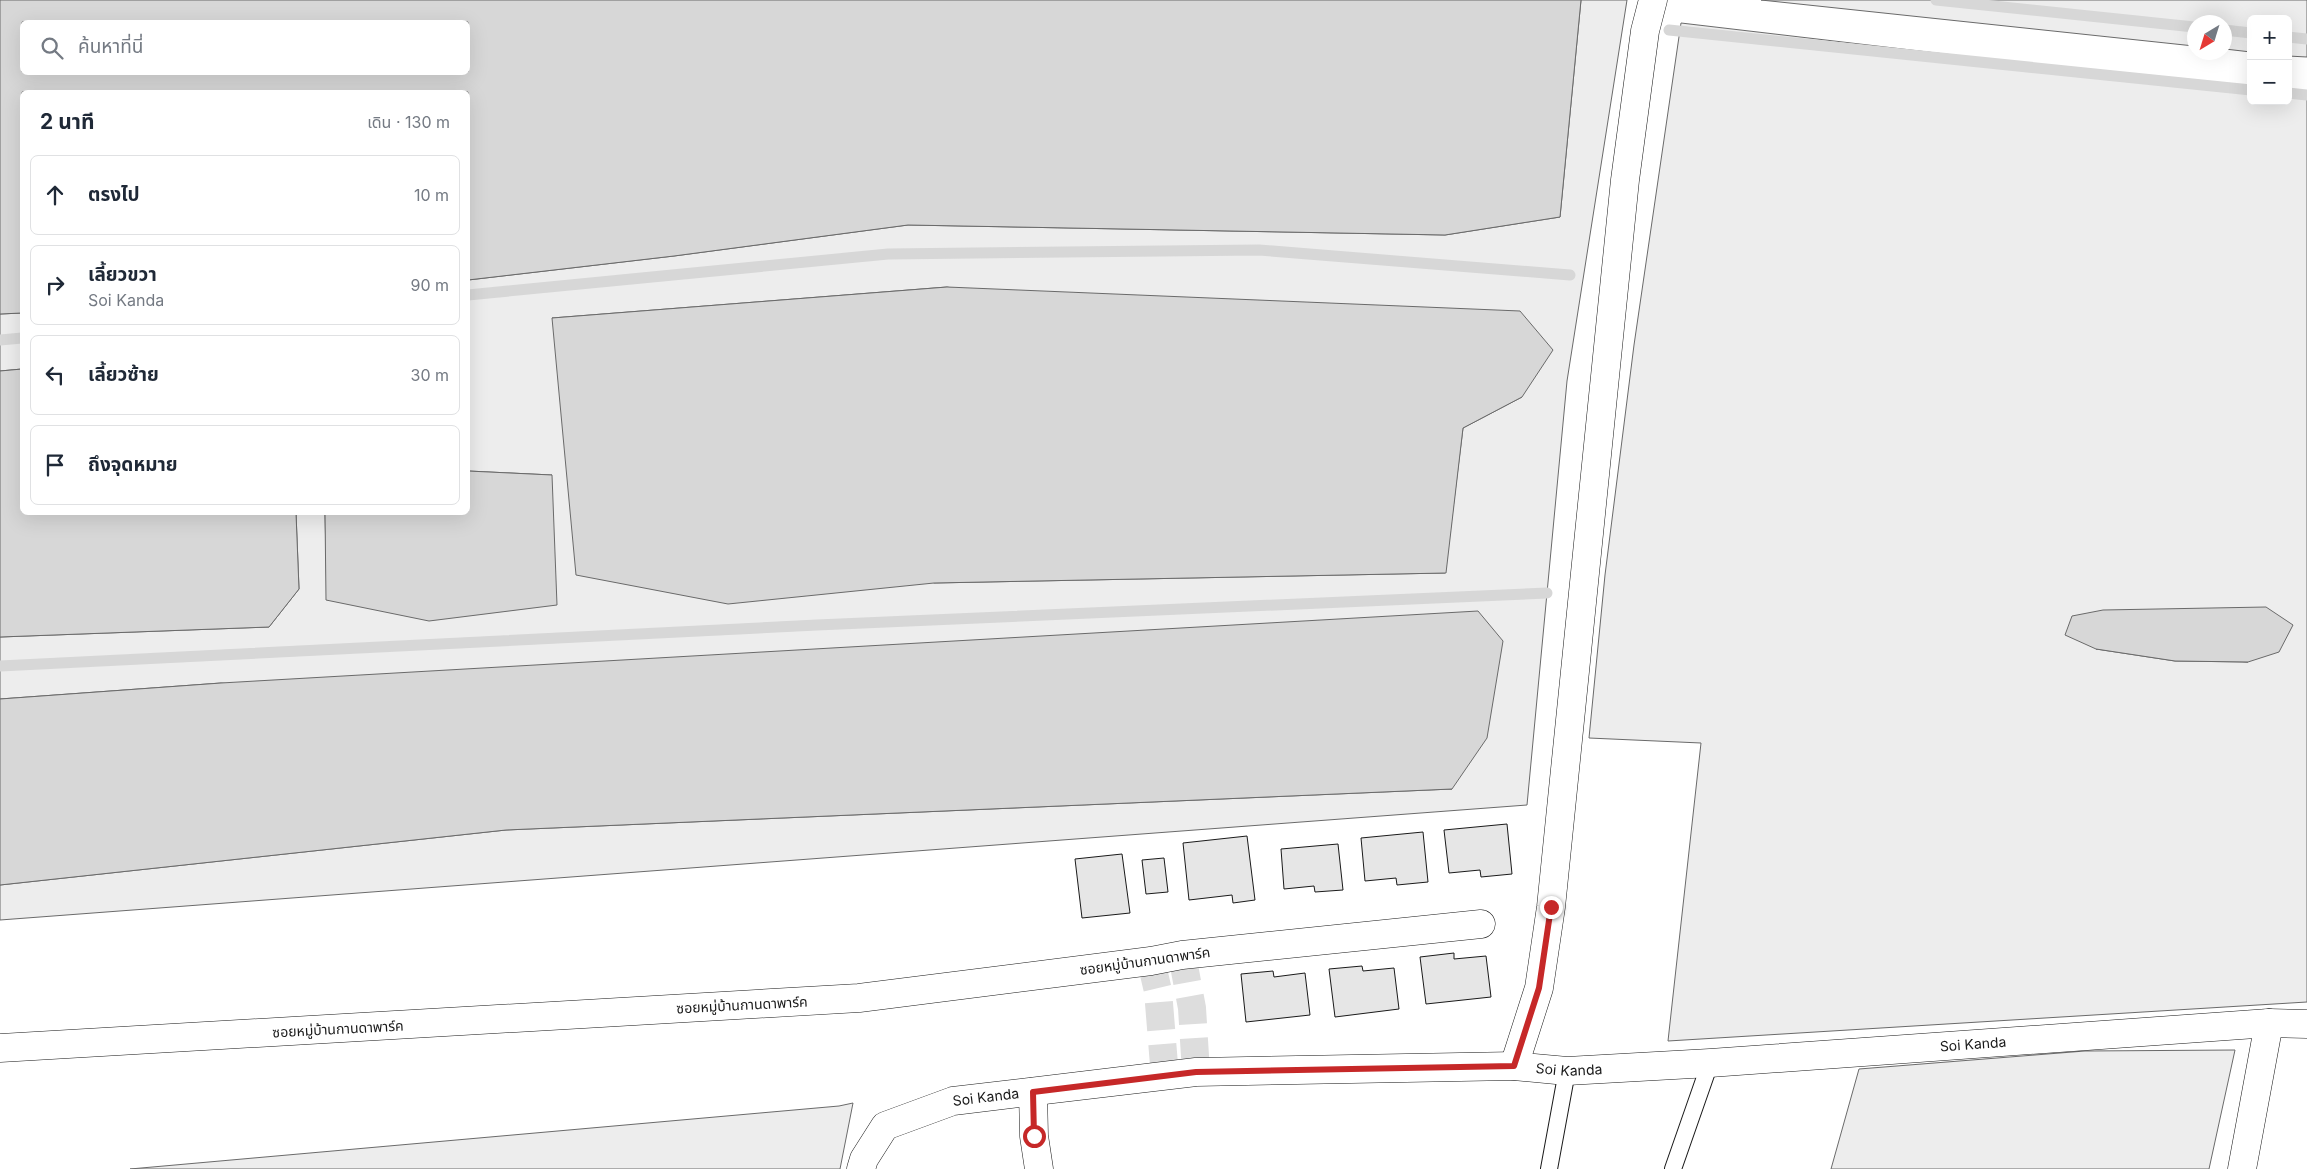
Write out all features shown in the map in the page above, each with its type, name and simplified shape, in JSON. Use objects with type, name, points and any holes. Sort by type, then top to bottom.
[{"type":"street","points":[[1514,1066],[1539,988],[1551,907],[1625,180],[1645,31],[1653,0]]},
{"type":"street","name":"ซอยหมู่บ้านกานดาพาร์ค","points":[[0,1048],[859,998],[1151,961],[1182,955],[1481,924]]},
{"type":"street","points":[[2242,1169],[2269,1023]]},
{"type":"street","name":"Soi Kanda","points":[[860,1169],[864,1159],[885,1126],[952,1101],[1196,1072],[1514,1066],[1567,1071],[1710,1063],[2269,1023],[2307,1024]]},
{"type":"street","points":[[1033,1092],[1034,1136],[1040,1169]]},
{"type":"lane","points":[[1673,1169],[1710,1063]]},
{"type":"lane","points":[[1549,1169],[1567,1071]]},
{"type":"shaded area","points":[[0,0],[1581,0],[1560,217],[1445,235],[908,225],[674,256],[470,280],[470,90],[20,90],[20,313],[0,314]]},
{"type":"shaded area","points":[[1581,0],[1627,0],[1567,381],[1527,805],[0,920],[0,885],[506,830],[1452,789],[221,683],[0,699],[0,637],[269,627],[299,589],[296,515],[325,515],[327,600],[552,475],[470,471],[470,280],[674,256],[908,225],[1445,235],[1560,217]],"holes":[[[947,287],[1522,397],[1463,428],[1445,573],[934,583],[552,318]]]},
{"type":"shaded area","points":[[1761,0],[2307,0],[2307,57],[2292,56],[2292,15],[2247,15],[2247,52],[2232,50],[2232,15],[2187,15],[2187,45]]},
{"type":"shaded area","points":[[1681,23],[2247,90],[2247,105],[2292,105],[2292,94],[2307,96],[2307,1002],[1668,1041],[1701,743],[1589,738],[1605,575],[1634,345]],"holes":[[[2096,649],[2248,662],[2175,661]]]},
{"type":"shaded area","points":[[947,287],[1520,311],[1553,350],[1522,397],[1463,428],[1446,573],[934,583],[728,604],[576,575],[552,318]]},
{"type":"shaded area","points":[[20,313],[20,369],[0,371],[0,314]]},
{"type":"shaded area","points":[[20,369],[20,515],[296,515],[299,589],[269,627],[0,637],[0,371]]},
{"type":"shaded area","points":[[470,471],[552,475],[557,605],[429,621],[326,600],[325,515],[470,515]]},
{"type":"shaded area","points":[[2266,607],[2293,625],[2279,652],[2248,662],[2175,661],[2096,649],[2065,635],[2072,616],[2103,610]]},
{"type":"shaded area","points":[[1478,611],[1503,641],[1487,738],[1452,789],[506,830],[0,885],[0,699],[221,683]]},
{"type":"shaded area","points":[[2235,1050],[2209,1169],[1831,1169],[1859,1069],[2085,1051]]},
{"type":"shaded area","points":[[853,1103],[840,1169],[130,1169],[839,1106]]},
{"type":"building","points":[[1507,824],[1512,874],[1481,877],[1480,870],[1449,873],[1444,830]]},
{"type":"building","points":[[1423,832],[1428,882],[1397,885],[1396,878],[1365,881],[1361,838]]},
{"type":"building","points":[[1247,836],[1255,900],[1233,903],[1232,895],[1189,900],[1183,843]]},
{"type":"building","points":[[1338,844],[1343,890],[1315,892],[1314,886],[1284,889],[1281,849]]},
{"type":"building","points":[[1122,854],[1130,913],[1082,918],[1075,859]]},
{"type":"building","points":[[1164,858],[1168,892],[1146,894],[1142,860]]},
{"type":"building","points":[[1454,953],[1454,959],[1486,956],[1491,997],[1426,1004],[1420,957]]},
{"type":"building","points":[[1362,966],[1363,971],[1394,968],[1399,1009],[1335,1017],[1329,969]]},
{"type":"building","points":[[1273,971],[1274,977],[1305,973],[1310,1015],[1246,1022],[1241,974]]},
{"type":"waterway","points":[[1936,0],[2187,26]]},
{"type":"waterway","points":[[1669,30],[2247,90]]},
{"type":"waterway","points":[[2232,31],[2247,33]]},
{"type":"waterway","points":[[2292,37],[2307,39]]},
{"type":"waterway","points":[[2292,93],[2307,95]]},
{"type":"waterway","points":[[470,295],[888,254],[1259,250],[1570,275]]},
{"type":"waterway","points":[[0,340],[20,338]]},
{"type":"waterway","points":[[0,666],[817,625],[1547,593]]},
{"type":"tunnel","points":[[1182,955],[1192,1008],[1196,1072]]},
{"type":"tunnel","points":[[1151,961],[1158,991],[1165,1077]]},
{"type":"route","points":[[1034,1136],[1033,1092],[1196,1072],[1514,1066],[1539,988],[1551,907]]}]
